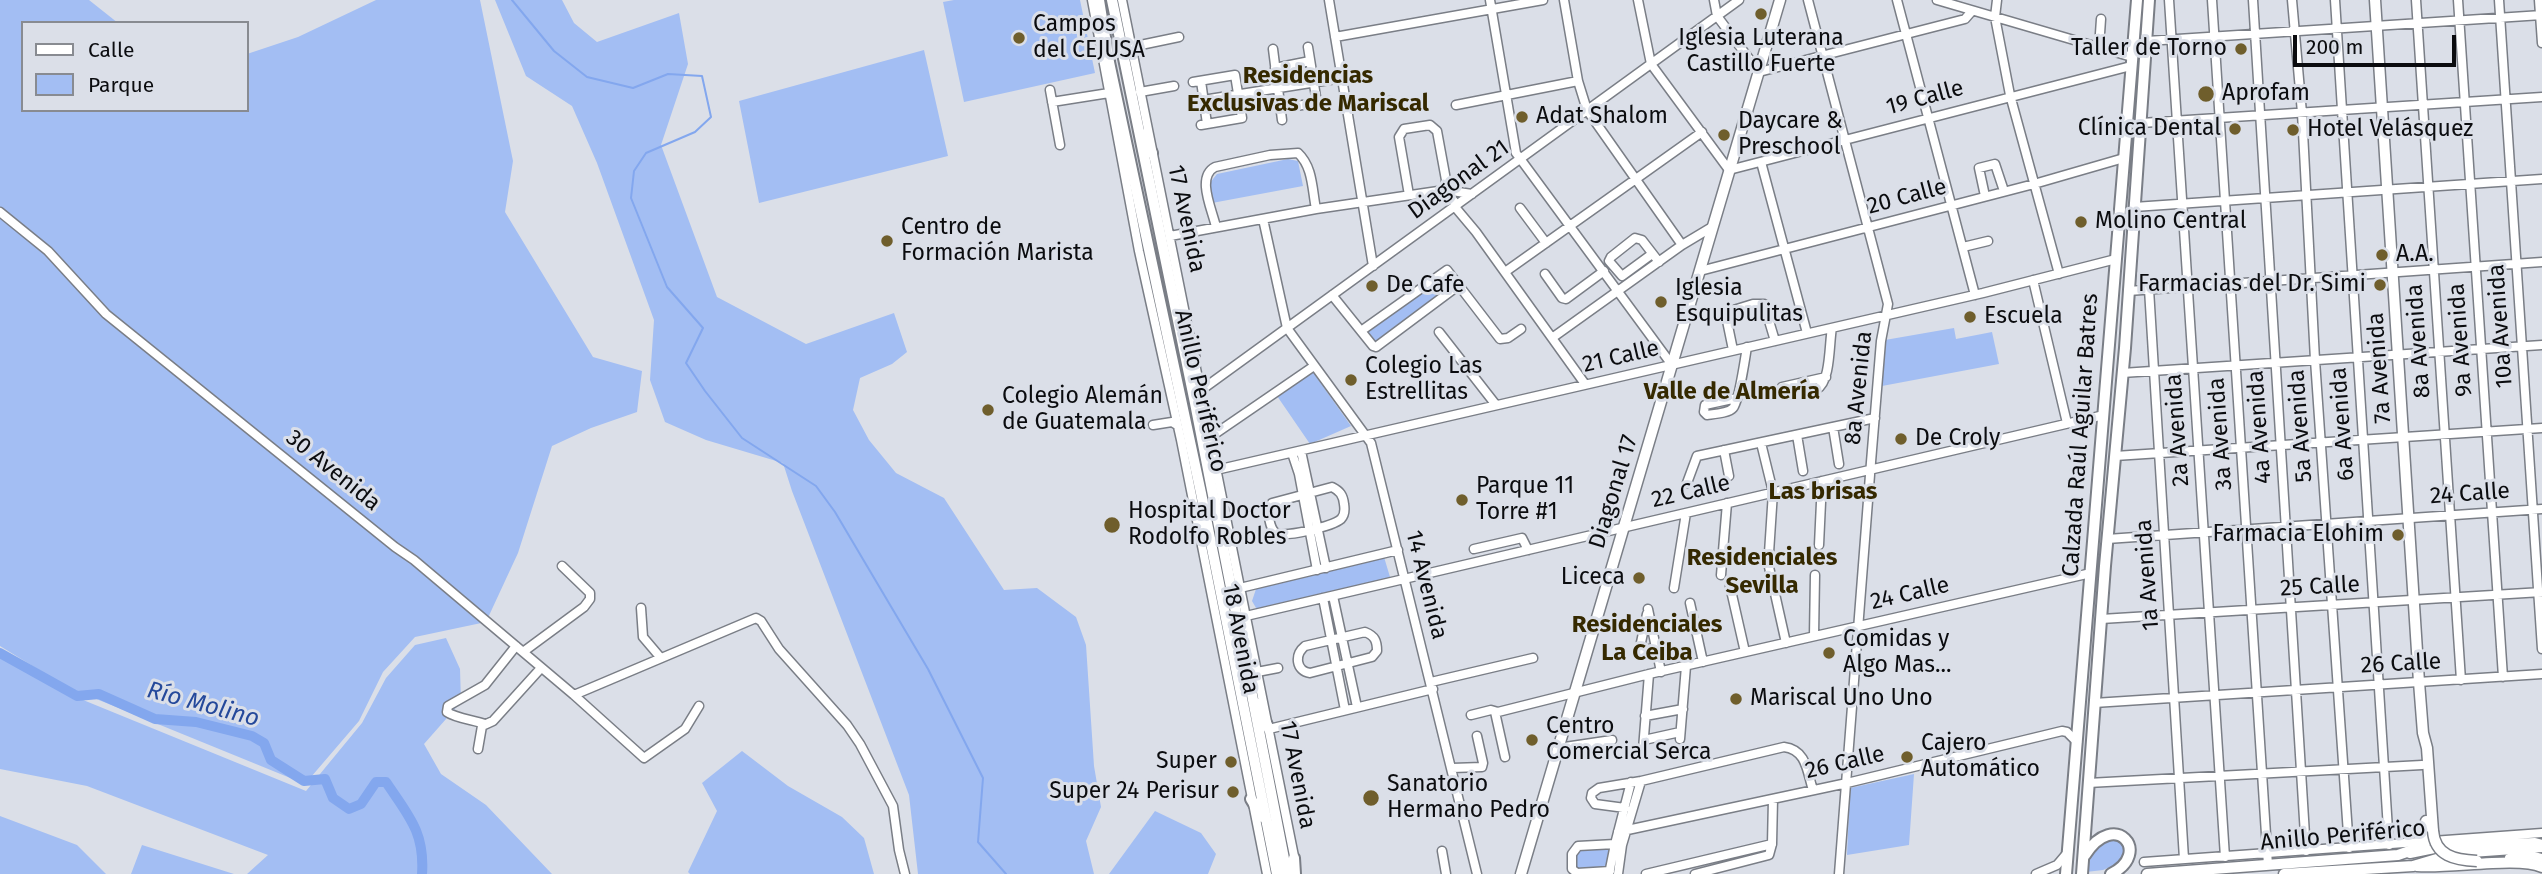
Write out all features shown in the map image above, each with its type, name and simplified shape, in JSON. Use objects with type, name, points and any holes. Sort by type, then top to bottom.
[{"type":"highway","name":"Anillo Periférico","points":[[1099,0],[1109,62],[1201,493],[1277,874]]},
{"type":"highway","name":"Anillo Periférico","points":[[1112,0],[1195,403],[1287,874]]},
{"type":"highway","name":"Calzada Raúl Aguilar Batres","points":[[2066,874],[2137,0]]},
{"type":"highway","name":"Calzada Raúl Aguilar Batres","points":[[2082,874],[2149,0]]},
{"type":"highway","points":[[1109,62],[1109,97]]},
{"type":"highway","points":[[1135,119],[1152,153]]},
{"type":"highway","points":[[1139,251],[1155,285]]},
{"type":"highway","points":[[1194,357],[1195,403]]},
{"type":"highway","points":[[1199,532],[1201,493]]},
{"type":"highway","points":[[1250,690],[1269,729]]},
{"type":"highway","points":[[1251,799],[1260,811],[1270,835]]},
{"type":"highway","points":[[2083,858],[2101,837],[2115,833],[2121,835],[2130,847],[2130,854],[2123,866],[2111,874]]},
{"type":"highway","points":[[1294,858],[1296,874]]},
{"type":"main road","name":"Diagonal 17","points":[[1521,874],[1780,0]]},
{"type":"main road","name":"7a Avenida","points":[[2375,0],[2419,682],[2433,831],[2436,845],[2448,856],[2477,861],[2509,858]]},
{"type":"main road","name":"7a Avenida","points":[[2423,733],[2421,746],[2426,843]]},
{"type":"main road","points":[[2398,855],[2421,848],[2426,843]]},
{"type":"main road","name":"Anillo Periférico","points":[[2284,874],[2413,866],[2457,853],[2522,850],[2542,845]]},
{"type":"main road","points":[[2522,850],[2542,860]]},
{"type":"main road","name":"Anillo Periférico","points":[[2147,874],[2267,859],[2398,855]]},
{"type":"main road","points":[[2413,866],[2452,867],[2542,860]]},
{"type":"street","name":"18 Avenida","points":[[1092,0],[1139,251],[1174,408],[1268,874]]},
{"type":"street","name":"17 Avenida","points":[[1122,0],[1294,858]]},
{"type":"street","points":[[1329,0],[1373,266]]},
{"type":"street","points":[[1335,37],[1491,5],[1543,0]]},
{"type":"street","points":[[1564,0],[1578,81],[1587,110],[1682,245]]},
{"type":"street","points":[[1638,0],[1651,64],[1729,170]]},
{"type":"street","points":[[1714,0],[1717,16],[1759,72],[1965,19],[1972,11]]},
{"type":"street","name":"Diagonal 21","points":[[1200,391],[1739,0]]},
{"type":"street","name":"8a Avenida","points":[[1808,0],[1888,304],[1870,469],[1839,874]]},
{"type":"street","points":[[1897,0],[1975,295]]},
{"type":"street","points":[[1937,0],[2132,61]]},
{"type":"street","points":[[1997,0],[1995,17],[2010,95],[2059,274]]},
{"type":"street","name":"2a Avenida","points":[[2169,0],[2225,857]]},
{"type":"street","name":"3a Avenida","points":[[2212,0],[2267,859]]},
{"type":"street","name":"4a Avenida","points":[[2253,0],[2306,851]]},
{"type":"street","name":"5a Avenida","points":[[2292,0],[2302,113],[2320,442],[2334,606],[2349,848]]},
{"type":"street","name":"6a Avenida","points":[[2335,0],[2389,845]]},
{"type":"street","name":"8a Avenida","points":[[2416,0],[2461,680]]},
{"type":"street","name":"9a Avenida","points":[[2458,0],[2503,677]]},
{"type":"street","name":"10a Avenida","points":[[2499,0],[2542,649]]},
{"type":"street","points":[[2539,0],[2542,43]]},
{"type":"street","points":[[1491,5],[1516,153],[1672,365]]},
{"type":"street","points":[[2147,41],[2541,15]]},
{"type":"street","points":[[2101,19],[2103,50],[2112,57],[2112,70]]},
{"type":"street","points":[[1131,47],[1179,37]]},
{"type":"street","points":[[1281,108],[1317,103],[1308,47]]},
{"type":"street","points":[[1273,49],[1282,120]]},
{"type":"street","points":[[1275,68],[1310,61]]},
{"type":"street","name":"19 Calle","points":[[1729,170],[2112,70],[2132,61]]},
{"type":"street","points":[[1235,75],[1238,94],[1242,118],[1204,124],[1203,100],[1197,82],[1235,75]]},
{"type":"street","points":[[1203,100],[1342,78]]},
{"type":"street","points":[[1456,105],[1578,81]]},
{"type":"street","points":[[1140,92],[1174,86]]},
{"type":"street","points":[[1049,90],[1060,145]]},
{"type":"street","points":[[1052,102],[1109,97]]},
{"type":"street","points":[[2141,123],[2542,97]]},
{"type":"street","points":[[1347,108],[1391,101]]},
{"type":"street","points":[[1409,195],[1399,137],[1404,129],[1430,125],[1437,131],[1446,180],[1445,190],[1585,384]]},
{"type":"street","points":[[1505,272],[1702,132]]},
{"type":"street","points":[[1216,227],[1205,179],[1208,171],[1231,163],[1298,152],[1305,159],[1310,172],[1316,209]]},
{"type":"street","name":"20 Calle","points":[[1700,271],[2124,158]]},
{"type":"street","points":[[1761,162],[1807,333]]},
{"type":"street","points":[[1985,196],[1979,168],[1995,164],[2004,191]]},
{"type":"street","points":[[2134,206],[2542,179]]},
{"type":"street","points":[[1171,236],[1409,195],[1445,190],[1472,194]]},
{"type":"street","points":[[1520,208],[1546,243]]},
{"type":"street","name":"30 Avenida","points":[[0,212],[48,251],[106,314],[395,547],[414,559],[644,758],[685,729],[699,706]]},
{"type":"street","points":[[1263,219],[1287,328]]},
{"type":"street","points":[[1552,338],[1682,245],[1712,227]]},
{"type":"street","points":[[1652,254],[1622,276],[1609,261],[1635,238],[1642,240],[1659,262]]},
{"type":"street","points":[[1963,247],[1988,241]]},
{"type":"street","name":"21 Calle","points":[[1216,470],[2116,260]]},
{"type":"street","points":[[2128,291],[2542,262]]},
{"type":"street","points":[[1361,331],[1447,270],[1500,339],[1508,338],[1521,330]]},
{"type":"street","points":[[1545,274],[1566,299],[1604,271]]},
{"type":"street","points":[[2033,280],[2067,423]]},
{"type":"street","points":[[1332,295],[1374,347],[1459,285]]},
{"type":"street","name":"1a Avenida","points":[[2149,289],[2185,859]]},
{"type":"street","points":[[1733,350],[1727,312],[1753,304],[1765,304],[1775,341]]},
{"type":"street","name":"14 Avenida","points":[[1287,328],[1371,443],[1477,874]]},
{"type":"street","points":[[1826,377],[1782,387],[1788,394],[1820,387],[1826,377],[1832,328]]},
{"type":"street","points":[[1439,332],[1496,405]]},
{"type":"street","points":[[2122,373],[2542,345]]},
{"type":"street","points":[[1704,412],[1705,405],[1736,402],[1747,347]]},
{"type":"street","points":[[1209,438],[1314,366]]},
{"type":"street","name":"22 Calle","points":[[1246,616],[2104,415]]},
{"type":"street","points":[[1687,483],[1697,456],[1875,418]]},
{"type":"street","points":[[1153,425],[1172,422],[1177,425]]},
{"type":"street","points":[[1833,427],[1839,464]]},
{"type":"street","points":[[2115,456],[2542,428]]},
{"type":"street","points":[[1797,435],[1803,471]]},
{"type":"street","points":[[1761,443],[1773,492],[1769,552]]},
{"type":"street","points":[[1724,450],[1729,476]]},
{"type":"street","points":[[1301,451],[1321,569]]},
{"type":"street","points":[[1292,453],[1307,492]]},
{"type":"street","points":[[1819,545],[1822,481]]},
{"type":"street","points":[[1332,487],[1339,490],[1345,512],[1336,522],[1314,529],[1277,533],[1272,528],[1268,510],[1272,503],[1307,492],[1332,487]]},
{"type":"street","points":[[1721,575],[1727,503]]},
{"type":"street","name":"24 Calle","points":[[2107,539],[2542,509]]},
{"type":"street","points":[[1674,588],[1686,513]]},
{"type":"street","points":[[1474,549],[1522,538],[1528,550]]},
{"type":"street","points":[[1504,542],[1507,555]]},
{"type":"street","points":[[1489,546],[1492,558]]},
{"type":"street","points":[[1240,588],[1398,550]]},
{"type":"street","points":[[485,724],[453,716],[447,712],[447,706],[485,685],[519,649],[584,607],[590,600],[590,593],[562,566]]},
{"type":"street","points":[[1769,567],[1786,643]]},
{"type":"street","name":"24 Calle","points":[[1471,715],[1491,710],[1495,712],[2091,573]]},
{"type":"street","points":[[1814,636],[1815,575]]},
{"type":"street","points":[[1730,586],[1745,652]]},
{"type":"street","name":"25 Calle","points":[[2101,619],[2540,592]]},
{"type":"street","points":[[1328,597],[1342,637],[1357,707]]},
{"type":"street","points":[[1328,597],[1331,639],[1345,710]]},
{"type":"street","points":[[1690,603],[1703,662]]},
{"type":"street","points":[[1656,647],[1639,652],[1648,609],[1656,647],[1661,672]]},
{"type":"street","points":[[641,611],[643,637],[662,656]]},
{"type":"street","points":[[574,695],[756,618],[761,621],[779,649],[847,725],[880,778],[893,806],[905,874]]},
{"type":"street","points":[[1365,632],[1372,634],[1377,641],[1377,651],[1372,657],[1310,673],[1300,668],[1297,656],[1304,646],[1342,637],[1365,632]]},
{"type":"street","points":[[1269,729],[1532,658]]},
{"type":"street","points":[[1649,674],[1643,745],[1680,735],[1686,666]]},
{"type":"street","points":[[478,749],[482,726],[492,721],[541,668]]},
{"type":"street","points":[[1257,672],[1278,668]]},
{"type":"street","name":"26 Calle","points":[[2094,702],[2542,674]]},
{"type":"street","points":[[1645,716],[1683,709]]},
{"type":"street","points":[[1495,712],[1505,757]]},
{"type":"street","name":"26 Calle","points":[[1622,832],[1847,783],[2062,731],[2067,732],[2077,742]]},
{"type":"street","points":[[1452,768],[1482,767],[1477,736]]},
{"type":"street","points":[[1558,748],[1612,740]]},
{"type":"street","points":[[1625,808],[1595,804],[1591,796],[1594,790],[1599,788],[1641,781],[1780,748],[1794,748],[1803,758],[1813,790]]},
{"type":"street","points":[[2088,783],[2422,765]]},
{"type":"street","points":[[1612,873],[1615,844],[1641,781]]},
{"type":"street","points":[[1612,873],[1631,782]]},
{"type":"street","points":[[1695,874],[1766,856],[1771,848],[1773,799]]},
{"type":"street","points":[[2144,862],[2225,857],[2267,859],[2306,851],[2542,833]]},
{"type":"street","name":"Anillo Periférico","points":[[2398,855],[2449,846],[2535,842],[2542,845]]},
{"type":"street","points":[[1612,873],[1577,873],[1571,865],[1573,850],[1578,846],[1615,844]]},
{"type":"street","points":[[1646,874],[1771,848]]},
{"type":"street","points":[[1442,851],[1446,874]]},
{"type":"street","points":[[2036,874],[2057,865],[2068,852]]},
{"type":"street","name":"7a Avenida","points":[[2509,858],[2530,855],[2542,860]]},
{"type":"green space","points":[[0,0],[89,0],[115,21],[21,21],[21,112],[248,112],[248,54],[298,37],[376,0],[480,0],[513,161],[505,212],[593,357],[642,371],[637,412],[591,428],[552,446],[518,553],[486,622],[415,637],[383,672],[359,721],[305,784],[67,687],[0,646]]},
{"type":"green space","points":[[495,0],[562,0],[574,23],[597,42],[679,13],[688,64],[661,145],[717,297],[806,344],[894,313],[907,352],[892,364],[860,378],[853,410],[869,440],[896,473],[944,498],[1004,590],[1037,588],[1076,617],[1086,645],[1094,766],[1101,807],[1086,841],[1094,874],[918,874],[909,795],[783,463],[706,440],[665,422],[650,380],[654,320],[597,163],[572,106],[526,76]]},
{"type":"green space","name":"Campos del CEJUSA","points":[[1080,0],[1095,73],[964,102],[943,2]]},
{"type":"green space","points":[[924,50],[948,156],[759,203],[739,101]]},
{"type":"green space","points":[[1288,159],[1298,161],[1303,186],[1212,203],[1209,184],[1217,174]]},
{"type":"green space","points":[[1445,275],[1452,284],[1376,342],[1367,330]]},
{"type":"green space","points":[[1954,328],[1956,339],[1992,332],[1999,364],[1882,386],[1885,340]]},
{"type":"green space","points":[[1310,368],[1351,426],[1310,444],[1275,393]]},
{"type":"green space","points":[[1384,557],[1390,577],[1384,580],[1259,613],[1252,601],[1256,589]]},
{"type":"green space","points":[[446,638],[460,669],[461,702],[424,744],[441,774],[486,805],[552,874],[247,874],[268,855],[87,786],[0,769],[0,657],[66,693],[306,791],[362,723],[386,678],[415,645]]},
{"type":"green space","points":[[742,751],[788,786],[842,817],[864,838],[874,874],[690,874],[688,872],[717,811],[702,783]]},
{"type":"green space","points":[[1914,774],[1909,845],[1847,855],[1850,788]]},
{"type":"green space","points":[[1155,811],[1201,833],[1216,854],[1208,874],[1109,874]]},
{"type":"green space","points":[[0,816],[77,845],[106,874],[0,874]]},
{"type":"green space","points":[[2107,837],[2118,838],[2126,848],[2119,863],[2103,870],[2086,872],[2086,860]]},
{"type":"green space","points":[[142,845],[234,874],[131,874]]},
{"type":"green space","points":[[1610,847],[1605,869],[1572,870],[1574,848]]},
{"type":"waterway","points":[[512,0],[554,51],[587,77],[633,88],[668,74],[702,76],[711,117],[695,132],[646,153],[634,171],[631,198],[667,287],[703,328],[686,363],[742,438],[816,486],[835,512],[928,669],[983,778],[978,842],[1006,874]]},
{"type":"waterway","name":"Río Molino","points":[[0,653],[77,696],[99,694],[155,719],[196,722],[252,736],[264,743],[271,760],[304,781],[325,779],[333,798],[349,809],[361,804],[376,782],[386,782],[418,835],[422,874]]},
{"type":"place","name":"Iglesia Luterana Castillo Fuerte","points":[[1761,14]]},
{"type":"place","name":"Campos del CEJUSA","points":[[1019,38]]},
{"type":"place","name":"Taller de Torno","points":[[2241,49]]},
{"type":"place","name":"Aprofam","points":[[2206,94]]},
{"type":"place","name":"Adat Shalom","points":[[1522,117]]},
{"type":"place","name":"Clínica Dental","points":[[2235,129]]},
{"type":"place","name":"Hotel Velásquez","points":[[2293,130]]},
{"type":"place","name":"Daycare & Preschool","points":[[1724,135]]},
{"type":"place","name":"Molino Central","points":[[2081,222]]},
{"type":"place","name":"Centro de Formación Marista","points":[[887,241]]},
{"type":"place","name":"A.A.","points":[[2382,255]]},
{"type":"place","name":"Farmacias del Dr. Simi","points":[[2380,285]]},
{"type":"place","name":"De Cafe","points":[[1372,286]]},
{"type":"place","name":"Iglesia Esquipulitas","points":[[1661,302]]},
{"type":"place","name":"Escuela","points":[[1970,317]]},
{"type":"place","name":"Colegio Las Estrellitas","points":[[1351,380]]},
{"type":"place","name":"Colegio Alemán de Guatemala","points":[[988,410]]},
{"type":"place","name":"De Croly","points":[[1901,439]]},
{"type":"place","name":"Parque 11 Torre #1","points":[[1462,500]]},
{"type":"place","name":"Hospital Doctor Rodolfo Robles","points":[[1112,525]]},
{"type":"place","name":"Farmacia Elohim","points":[[2398,535]]},
{"type":"place","name":"Liceca","points":[[1639,578]]},
{"type":"place","name":"Comidas y Algo Mas...","points":[[1829,653]]},
{"type":"place","name":"Mariscal Uno Uno","points":[[1736,699]]},
{"type":"place","name":"Centro Comercial Serca","points":[[1532,740]]},
{"type":"place","name":"Cajero Automático","points":[[1907,757]]},
{"type":"place","name":"Super","points":[[1231,762]]},
{"type":"place","name":"Super 24 Perisur","points":[[1233,792]]},
{"type":"place","name":"Sanatorio Hermano Pedro","points":[[1371,798]]},
{"type":"district","name":"Residencias Exclusivas de Mariscal","points":[[1308,90]]},
{"type":"district","name":"Valle de Almería","points":[[1732,392]]},
{"type":"district","name":"Las brisas","points":[[1823,492]]},
{"type":"district","name":"Residenciales Sevilla","points":[[1762,572]]},
{"type":"district","name":"Residenciales La Ceiba","points":[[1647,639]]}]
